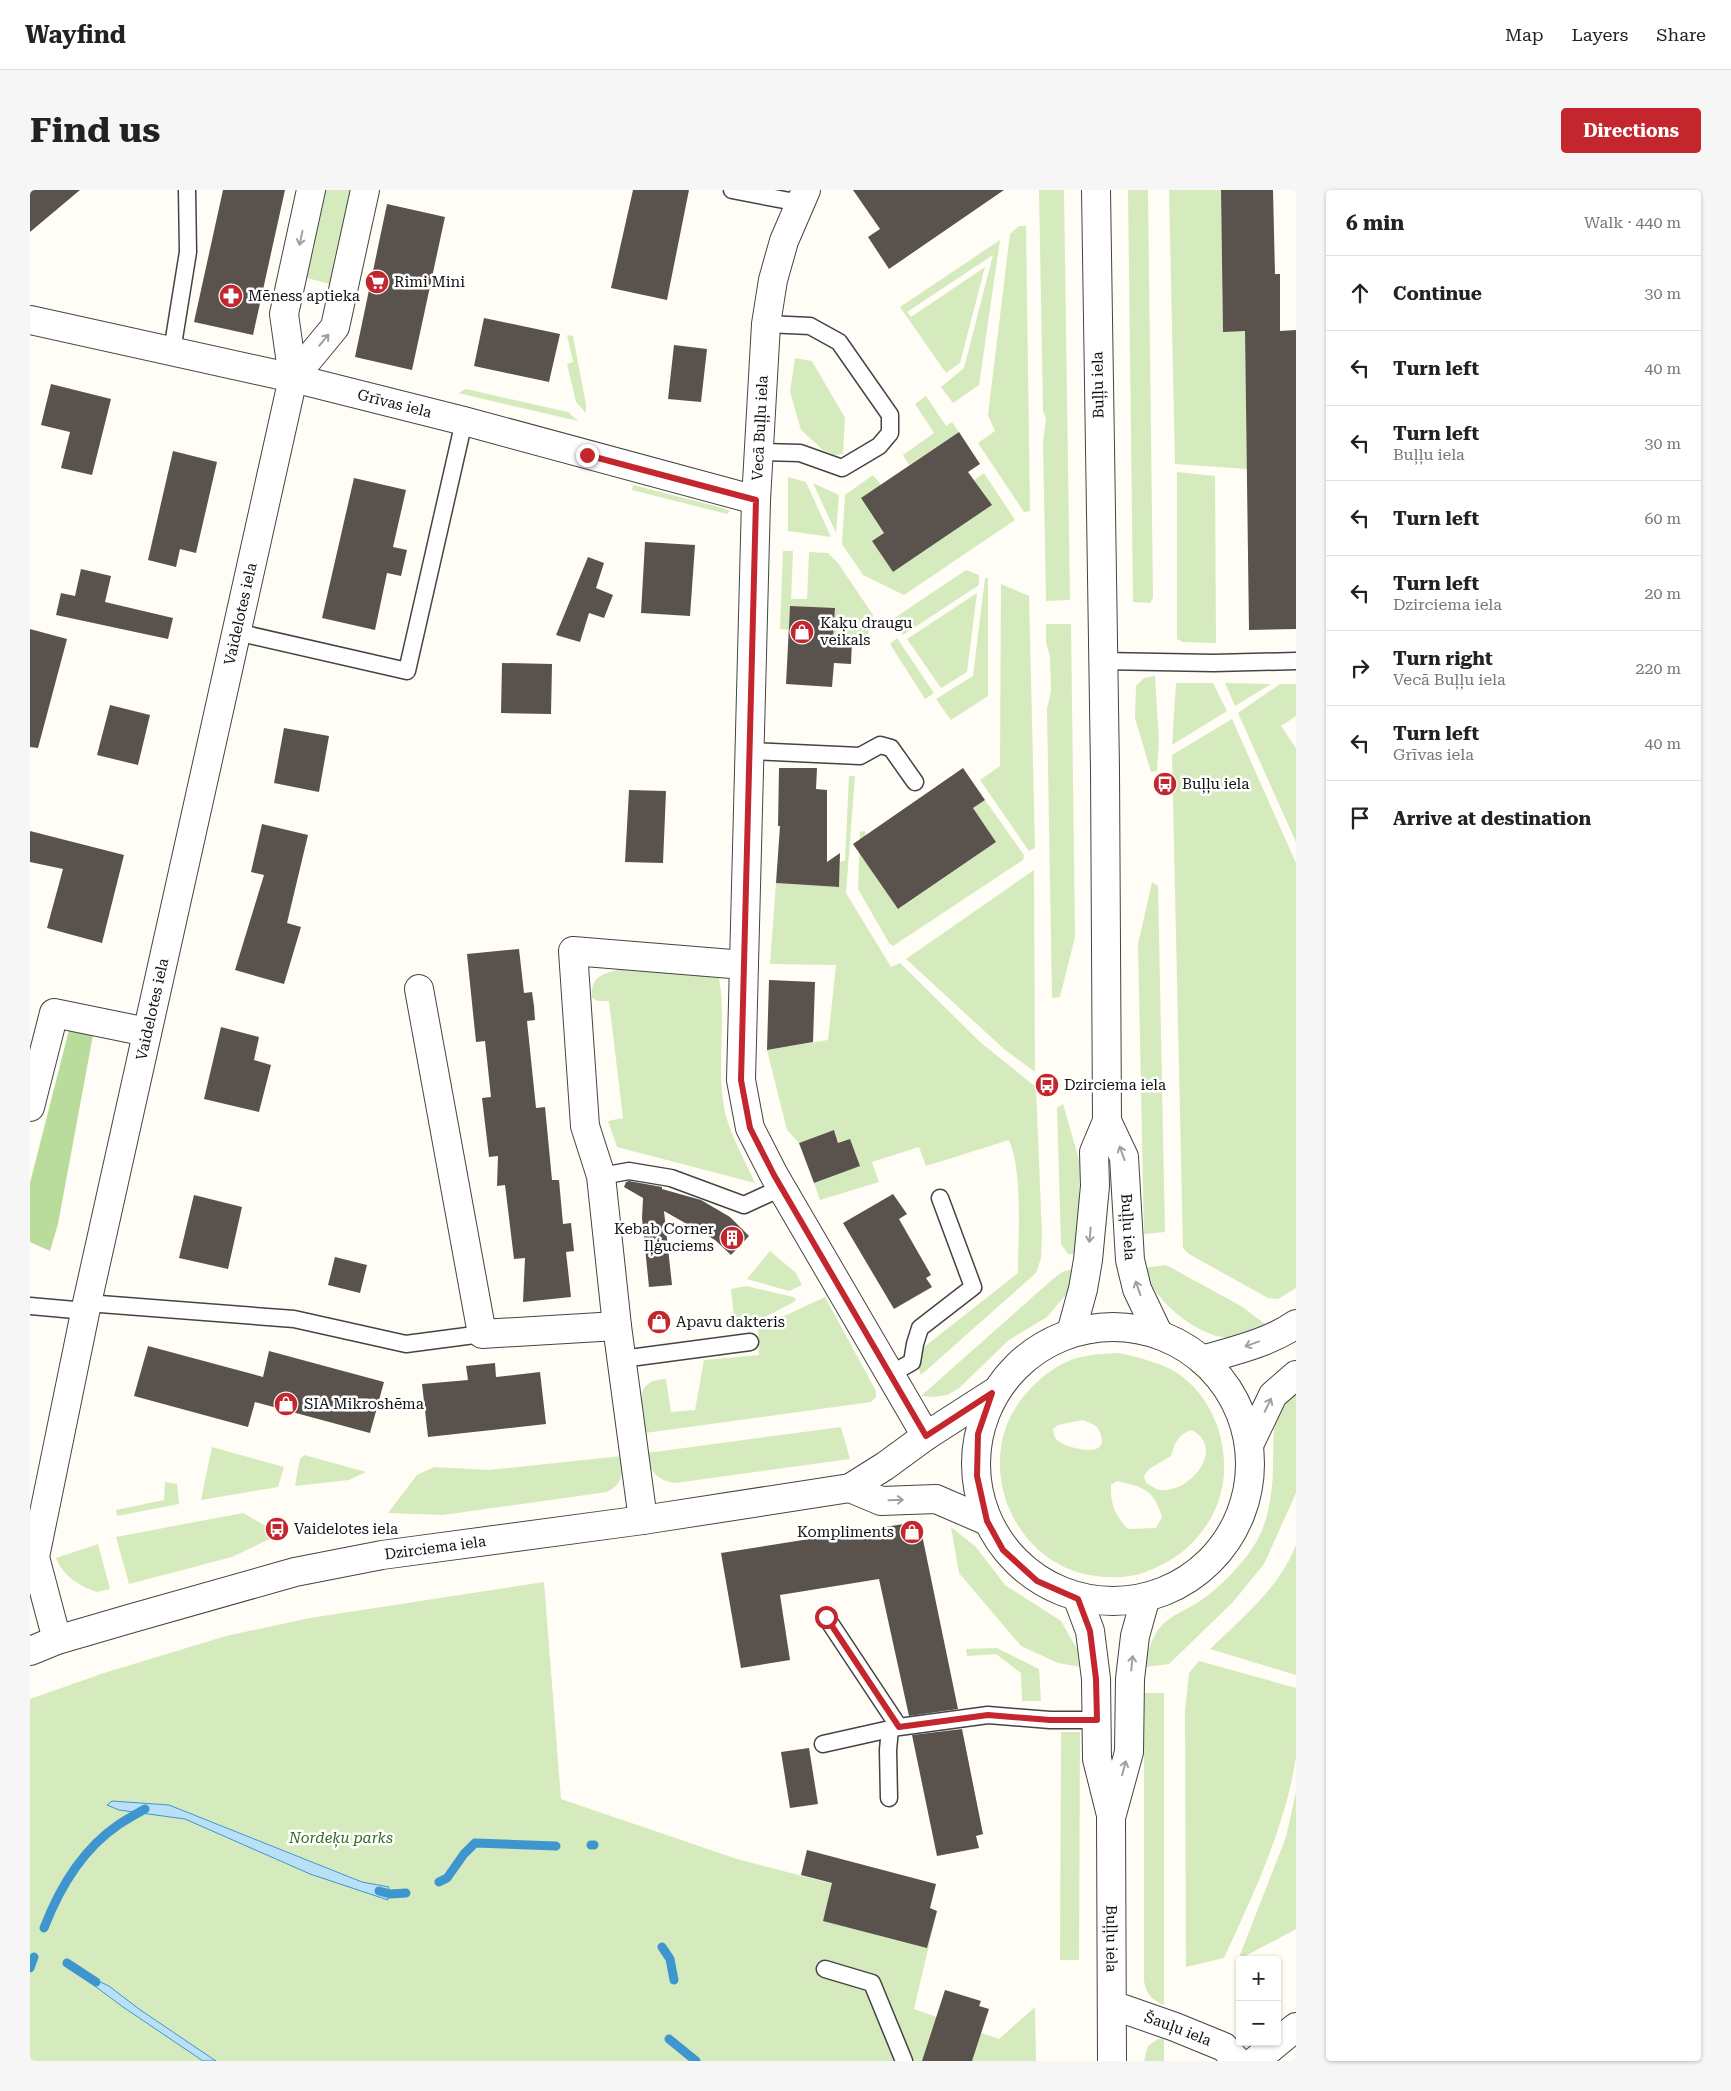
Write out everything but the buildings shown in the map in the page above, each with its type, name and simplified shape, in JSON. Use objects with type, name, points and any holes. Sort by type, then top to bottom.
[{"type":"street","name":"Vaidelotes iela","points":[[57,1640],[35,1557],[147,1032],[293,378],[284,314],[311,190]]},
{"type":"street","name":"Vaidelotes iela","points":[[293,378],[335,327],[365,190]]},
{"type":"street","name":"Buļļu iela","points":[[1071,1333],[1084,1289],[1088,1260],[1095,1186],[1094,1152],[1107,1121],[1105,790],[1096,190]]},
{"type":"street","name":"Vecā Buļļu iela","points":[[803,196],[784,241],[773,280],[766,324],[756,500],[741,1080],[750,1128],[781,1188],[926,1436]]},
{"type":"street","name":"Grīvas iela","points":[[30,320],[293,378],[464,421],[756,500]]},
{"type":"street","points":[[644,1520],[617,1326],[601,1176],[585,1126],[573,951],[744,965]]},
{"type":"street","points":[[419,989],[482,1334],[617,1326]]},
{"type":"street","points":[[30,1107],[54,1013],[147,1032]]},
{"type":"street","name":"Buļļu iela","points":[[1107,1121],[1124,1157],[1130,1260],[1137,1289],[1158,1333]]},
{"type":"street","points":[[1202,1360],[1232,1352],[1286,1332],[1296,1324]]},
{"type":"street","points":[[1112,1326],[1158,1333],[1179,1344],[1202,1360],[1221,1380],[1236,1404],[1250,1443],[1249,1485],[1231,1536],[1194,1577],[1145,1600],[1112,1603],[1078,1599],[1037,1581],[1003,1550],[987,1521],[977,1476],[978,1434],[992,1393],[1006,1376],[1035,1350],[1071,1333],[1112,1326]]},
{"type":"street","points":[[1250,1443],[1273,1395],[1296,1375]]},
{"type":"street","name":"Dzirciema iela","points":[[30,1651],[57,1640],[295,1572],[382,1555],[644,1520],[850,1488],[992,1393]]},
{"type":"street","points":[[850,1488],[881,1501],[936,1499],[987,1521]]},
{"type":"street","name":"Buļļu iela","points":[[1078,1599],[1090,1631],[1096,1679],[1097,1759],[1111,1816],[1112,2061]]},
{"type":"street","name":"Buļļu iela","points":[[1111,1816],[1128,1752],[1130,1679],[1135,1636],[1145,1600]]},
{"type":"street","name":"Šauļu iela","points":[[1112,2005],[1175,2026],[1224,2047],[1237,2061]]},
{"type":"street","points":[[1255,2061],[1296,2027]]},
{"type":"lane","points":[[172,351],[188,252],[187,190]]},
{"type":"lane","points":[[732,190],[803,196]]},
{"type":"lane","points":[[759,452],[800,453],[842,468],[879,446],[890,433],[890,415],[839,342],[810,326],[766,324]]},
{"type":"lane","points":[[236,632],[407,672],[464,421]]},
{"type":"lane","points":[[1102,661],[1214,663],[1296,661]]},
{"type":"lane","points":[[750,751],[860,756],[880,745],[891,748],[915,782]]},
{"type":"lane","points":[[601,1176],[629,1171],[671,1178],[744,1205],[781,1188]]},
{"type":"lane","points":[[890,1374],[912,1362],[914,1344],[920,1328],[973,1287],[940,1198]]},
{"type":"lane","points":[[30,1306],[87,1307],[294,1319],[406,1344],[482,1334]]},
{"type":"lane","points":[[622,1359],[750,1342]]},
{"type":"lane","points":[[826,1617],[894,1728],[888,1750],[889,1798]]},
{"type":"lane","points":[[823,1744],[894,1728],[988,1715],[1050,1720],[1097,1720]]},
{"type":"lane","points":[[826,1969],[872,1983],[904,2061]]},
{"type":"green space","points":[[322,190],[351,190],[330,284],[303,277]]},
{"type":"green space","points":[[1039,190],[1064,190],[1070,600],[1046,601],[1043,442],[1046,419],[1043,411]]},
{"type":"green space","points":[[1128,190],[1148,190],[1153,598],[1150,603],[1133,602]]},
{"type":"green space","points":[[1169,190],[1221,190],[1223,331],[1245,331],[1247,469],[1175,464]]},
{"type":"green space","points":[[1019,226],[1026,226],[1030,511],[1024,512],[978,443],[995,431],[988,415],[1010,234]]},
{"type":"green space","points":[[1000,240],[979,385],[953,403],[941,387],[964,368],[993,255],[907,312],[911,317],[985,267],[960,363],[946,373],[900,307]]},
{"type":"green space","points":[[567,335],[573,336],[586,413],[576,402],[567,364],[573,362]]},
{"type":"green space","points":[[795,358],[812,361],[845,418],[843,454],[834,455],[823,450],[801,430],[790,392]]},
{"type":"green space","points":[[466,389],[568,412],[578,421],[458,393]]},
{"type":"green space","points":[[926,396],[946,426],[952,422],[959,432],[909,465],[903,455],[934,433],[915,404]]},
{"type":"green space","points":[[1177,472],[1215,476],[1216,643],[1183,642],[1177,639]]},
{"type":"green space","points":[[984,473],[1015,520],[904,595],[863,575],[842,544],[845,495],[873,475],[881,485],[861,499],[884,533],[872,541],[893,572],[991,506],[974,480]]},
{"type":"green space","points":[[788,477],[806,482],[831,537],[788,531]]},
{"type":"green space","points":[[813,483],[839,495],[836,533]]},
{"type":"green space","points":[[633,485],[730,511],[727,514],[632,490]]},
{"type":"green space","points":[[783,551],[793,551],[791,599],[807,599],[809,552],[828,553],[838,563],[873,615],[869,632],[864,642],[833,640],[835,609],[790,606],[789,630],[780,629]]},
{"type":"green space","points":[[966,570],[979,575],[979,585],[903,635],[893,619]]},
{"type":"green space","points":[[985,578],[988,578],[988,696],[951,720],[936,699],[973,676]]},
{"type":"green space","points":[[1001,584],[1029,596],[1035,848],[1029,851],[980,780],[1000,766]]},
{"type":"green space","points":[[977,593],[967,672],[941,688],[907,639]]},
{"type":"green space","points":[[1046,624],[1071,624],[1075,937],[1060,997],[1052,998],[1047,708],[1051,692],[1050,656],[1046,643]]},
{"type":"green space","points":[[897,638],[934,693],[925,699],[890,644]]},
{"type":"green space","points":[[1155,676],[1159,740],[1157,771],[1151,772],[1135,718],[1136,686],[1144,678]]},
{"type":"green space","points":[[1176,683],[1213,683],[1227,711],[1172,745]]},
{"type":"green space","points":[[1225,683],[1271,684],[1235,706]]},
{"type":"green space","points":[[1280,684],[1296,684],[1296,716],[1281,726],[1296,748],[1296,842],[1238,713]]},
{"type":"green space","points":[[1232,719],[1296,863],[1296,1288],[1278,1299],[1268,1298],[1189,1254],[1183,1248],[1172,755]]},
{"type":"green space","points":[[849,776],[855,776],[846,893],[891,967],[900,963],[980,1042],[1036,1087],[1042,1235],[1041,1258],[1036,1273],[921,1375],[914,1355],[1018,1273],[1019,1205],[1016,1169],[1009,1140],[926,1166],[919,1147],[872,1162],[879,1182],[820,1200],[814,1183],[848,1170],[834,1130],[799,1143],[787,1130],[767,1050],[828,1040],[836,965],[770,964],[776,883],[839,887],[840,862],[845,860]]},
{"type":"green space","points":[[985,800],[1024,855],[1023,860],[893,946],[889,943],[858,889],[860,832],[865,831],[877,878],[899,909],[996,842],[973,808]]},
{"type":"green space","points":[[1034,870],[1035,1072],[1004,1049],[906,959]]},
{"type":"green space","points":[[1152,882],[1158,886],[1165,1232],[1144,1234],[1138,944]]},
{"type":"green space","points":[[621,969],[708,974],[719,978],[722,1013],[721,1082],[723,1099],[731,1132],[755,1183],[617,1147],[608,1121],[623,1118],[609,1001],[598,1001],[592,998],[592,991],[593,985],[599,977]]},
{"type":"green space","points":[[69,1030],[93,1035],[58,1224],[50,1251],[30,1242],[30,1183]]},
{"type":"green space","points":[[1063,1104],[1080,1163],[1078,1254],[1068,1254],[1061,1244],[1057,1108]]},
{"type":"green space","points":[[770,1251],[796,1273],[802,1285],[789,1291],[747,1279]]},
{"type":"green space","points":[[1166,1265],[1241,1306],[1269,1327],[1237,1338],[1223,1337],[1194,1326],[1180,1316],[1157,1293],[1144,1268]]},
{"type":"green space","points":[[1077,1269],[1070,1290],[1047,1317],[1009,1340],[958,1389],[947,1395],[921,1396],[1054,1278],[1064,1271]]},
{"type":"green space","points":[[746,1286],[796,1299],[794,1302],[757,1321],[742,1323],[734,1316],[731,1289]]},
{"type":"green space","points":[[825,1297],[876,1391],[876,1397],[871,1402],[645,1433],[641,1397],[643,1390],[648,1384],[666,1379],[671,1412],[695,1410],[704,1360],[759,1355],[758,1328]]},
{"type":"green space","points":[[1118,1353],[1152,1362],[1172,1370],[1189,1382],[1202,1397],[1212,1414],[1220,1434],[1224,1474],[1221,1494],[1214,1512],[1208,1523],[1186,1549],[1167,1562],[1138,1574],[1103,1577],[1066,1568],[1046,1556],[1029,1540],[1016,1521],[1006,1500],[1001,1477],[1000,1454],[1009,1420],[1026,1393],[1042,1378],[1060,1365],[1074,1359]],"holes":[[[1083,1420],[1097,1427],[1102,1441],[1098,1448],[1089,1450],[1077,1448],[1060,1443],[1056,1439],[1053,1429],[1058,1425]],[[1192,1430],[1202,1438],[1206,1448],[1205,1459],[1200,1469],[1182,1485],[1171,1489],[1160,1490],[1146,1483],[1144,1476],[1149,1469],[1171,1456],[1178,1440]],[[1117,1481],[1147,1491],[1155,1501],[1162,1517],[1156,1528],[1128,1529],[1114,1509],[1111,1498],[1111,1485]]]},
{"type":"green space","points":[[1296,1390],[1296,1493],[1264,1564],[1233,1602],[1169,1664],[1145,1667],[1153,1640],[1162,1625],[1217,1588],[1241,1564],[1259,1537],[1268,1511],[1271,1493],[1274,1436],[1278,1414],[1282,1405]]},
{"type":"green space","points":[[841,1427],[850,1459],[675,1483],[663,1480],[655,1474],[647,1453]]},
{"type":"green space","points":[[212,1447],[284,1467],[278,1487],[201,1500]]},
{"type":"green space","points":[[304,1455],[366,1472],[349,1480],[295,1486],[300,1459]]},
{"type":"green space","points":[[622,1456],[619,1482],[607,1492],[443,1515],[388,1513],[417,1475],[434,1467],[489,1470]]},
{"type":"green space","points":[[165,1482],[177,1484],[179,1504],[117,1516],[116,1510],[164,1500]]},
{"type":"green space","points":[[243,1513],[280,1534],[232,1557],[129,1584],[116,1537]]},
{"type":"green space","points":[[951,1527],[976,1547],[1005,1585],[1061,1621],[1077,1649],[1080,1667],[1058,1663],[1021,1646],[959,1573]]},
{"type":"green space","points":[[98,1544],[110,1589],[97,1592],[72,1580],[56,1558]]},
{"type":"green space","points":[[1296,1545],[1296,1675],[1210,1649],[1247,1614],[1270,1588],[1280,1575]]},
{"type":"green space","name":"Nordeķu parks","points":[[544,1582],[561,1799],[737,1859],[937,1911],[914,2009],[999,2039],[1035,2007],[1036,2061],[30,2061],[30,1699],[104,1673],[226,1636],[310,1618]]},
{"type":"green space","points":[[997,1648],[1039,1669],[1041,1701],[1022,1701],[1021,1673],[996,1654],[967,1656],[966,1649]]},
{"type":"green space","points":[[1199,1661],[1296,1688],[1296,1757],[1291,1783],[1276,1835],[1257,1885],[1224,1958],[1186,1967],[1185,1711],[1189,1673]]},
{"type":"green space","points":[[1144,1693],[1164,1693],[1164,2005],[1150,1996],[1144,1981]]},
{"type":"green space","points":[[1061,1732],[1080,1732],[1079,1960],[1060,1960]]},
{"type":"green space","points":[[1296,1792],[1296,1929],[1245,1956],[1240,1956],[1286,1837]]},
{"type":"green space","points":[[1158,2039],[1164,2039],[1164,2061],[1144,2061],[1148,2046]]},
{"type":"water","points":[[112,1801],[169,1805],[362,1882],[389,1887],[388,1900],[310,1874],[185,1819],[119,1810],[107,1805]]},
{"type":"water","points":[[88,1976],[109,1986],[139,2009],[216,2061],[203,2061],[123,2007],[88,1981]]},
{"type":"waterway","points":[[44,1928],[57,1899],[83,1858],[105,1835],[145,1809]]},
{"type":"waterway","points":[[439,1882],[447,1878],[464,1854],[475,1843],[556,1846]]},
{"type":"waterway","points":[[379,1891],[390,1894],[406,1893]]},
{"type":"waterway","points":[[662,1947],[670,1959],[674,1980]]},
{"type":"waterway","points":[[30,1968],[34,1957]]},
{"type":"waterway","points":[[67,1963],[96,1982]]},
{"type":"waterway","points":[[669,2039],[696,2061]]},
{"type":"place","name":"Rimi Mini","points":[[377,282]]},
{"type":"place","name":"Mēness aptieka","points":[[231,296]]},
{"type":"place","name":"Kaķu draugu veikals","points":[[802,632]]},
{"type":"place","name":"Buļļu iela","points":[[1165,784]]},
{"type":"place","name":"Dzirciema iela","points":[[1047,1085]]},
{"type":"place","name":"Kebab Corner Iļģuciems","points":[[732,1238]]},
{"type":"place","name":"Apavu dakteris","points":[[659,1322]]},
{"type":"place","name":"SIA Mikroshēma","points":[[286,1404]]},
{"type":"place","name":"Vaidelotes iela","points":[[277,1529]]},
{"type":"place","name":"Kompliments","points":[[912,1532]]},
{"type":"route","points":[[587,455],[756,500],[741,1080],[750,1128],[774,1175],[926,1436],[992,1393],[978,1434],[977,1476],[987,1521],[1003,1550],[1037,1581],[1078,1599],[1090,1631],[1096,1679],[1097,1720],[1050,1720],[988,1715],[899,1727],[826,1617]]}]
